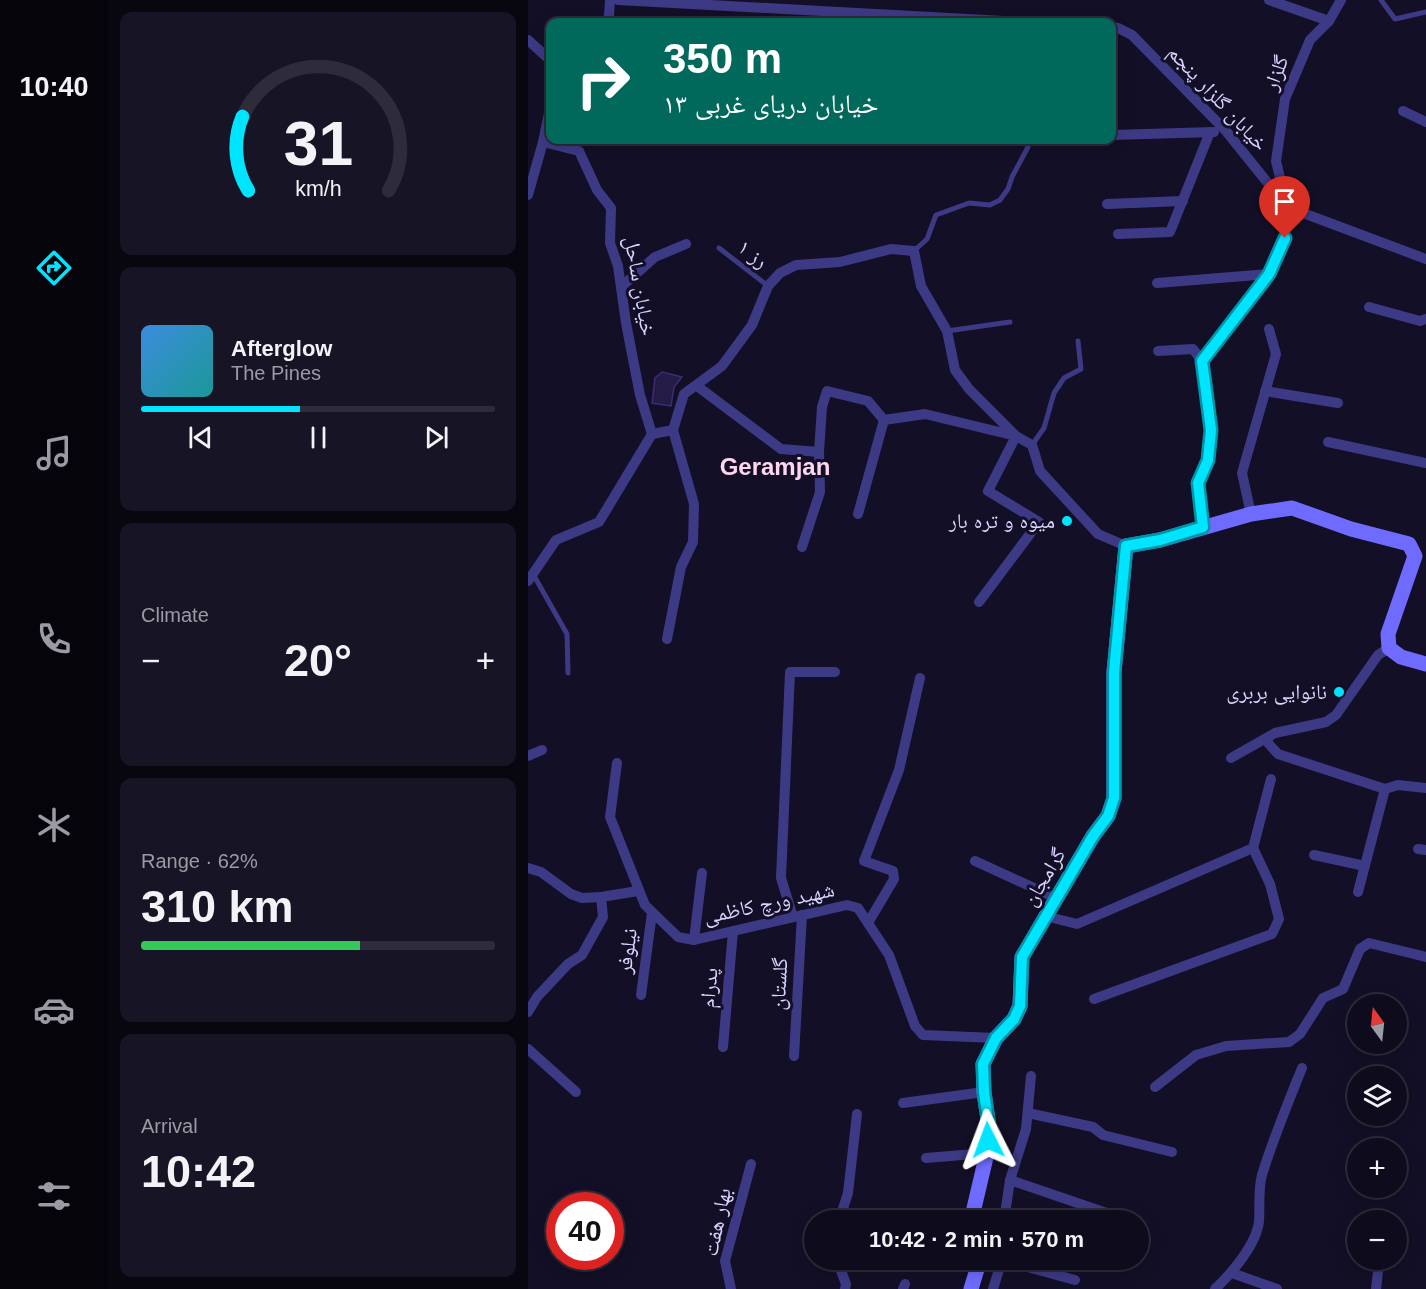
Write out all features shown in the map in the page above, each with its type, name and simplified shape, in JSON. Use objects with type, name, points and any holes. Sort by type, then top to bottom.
[{"type":"street","points":[[608,18],[610,0]]},
{"type":"street","points":[[618,0],[950,18]]},
{"type":"street","points":[[1269,0],[1329,21]]},
{"type":"street","name":"گلزار","points":[[1202,361],[1269,274],[1285,238],[1287,207],[1276,161],[1285,99],[1310,40],[1329,21],[1341,0]]},
{"type":"street","name":"خیابان گلزار پنجم","points":[[1116,28],[1132,35],[1226,131],[1287,207]]},
{"type":"street","points":[[528,40],[546,56]]},
{"type":"street","points":[[1403,111],[1426,122]]},
{"type":"street","points":[[528,195],[530,177],[546,127]]},
{"type":"street","points":[[1116,135],[1226,131]]},
{"type":"street","points":[[1118,234],[1170,232],[1210,132]]},
{"type":"street","name":"خیابان ساحل","points":[[550,144],[579,152],[597,190],[611,208],[609,243],[618,266],[640,395],[652,434]]},
{"type":"street","points":[[1107,204],[1183,201]]},
{"type":"street","points":[[1287,207],[1426,259]]},
{"type":"street","points":[[621,287],[655,257],[686,244]]},
{"type":"street","points":[[667,639],[681,567],[693,542],[694,504],[673,430],[684,394],[722,366],[752,325],[768,286],[780,273],[796,265],[840,262],[891,249],[914,251],[921,286],[947,331],[956,370],[969,389],[1016,435],[1032,445],[1041,471],[1098,534],[1126,546],[1160,540],[1251,514],[1292,508],[1351,529],[1409,544],[1415,556],[1388,634],[1389,648],[1401,657],[1426,664]]},
{"type":"street","points":[[1156,283],[1269,274]]},
{"type":"street","points":[[1369,307],[1420,321],[1426,319]]},
{"type":"street","points":[[1251,514],[1242,473],[1276,354],[1269,329]]},
{"type":"street","points":[[1158,351],[1193,349],[1202,361],[1211,430],[1208,460],[1198,483],[1203,527]]},
{"type":"street","points":[[697,386],[781,449],[819,452]]},
{"type":"street","points":[[802,547],[820,492],[819,452],[822,407],[827,391],[868,401],[884,420]]},
{"type":"street","points":[[1265,391],[1338,403]]},
{"type":"street","points":[[884,420],[925,414],[1016,435]]},
{"type":"street","points":[[858,514],[884,420]]},
{"type":"street","points":[[530,577],[556,540],[599,522],[652,434],[673,430]]},
{"type":"street","points":[[979,602],[1039,522],[988,490],[1016,435]]},
{"type":"street","points":[[1328,442],[1426,463]]},
{"type":"street","name":"گرامجان","points":[[974,1210],[987,1153],[989,1127],[983,1064],[996,1038],[1014,1019],[1020,1006],[1022,957],[1093,836],[1108,816],[1114,798],[1114,672],[1126,546]]},
{"type":"street","points":[[1231,758],[1275,733],[1326,722],[1336,715],[1378,656],[1389,648]]},
{"type":"street","points":[[797,916],[781,878],[790,672],[835,672]]},
{"type":"street","points":[[868,923],[894,879],[893,871],[864,861],[899,770],[920,678]]},
{"type":"street","points":[[1268,738],[1268,743],[1278,754],[1385,789],[1398,785],[1426,788]]},
{"type":"street","points":[[528,756],[542,750]]},
{"type":"street","name":"شهید ورچ کاظمی","points":[[617,763],[610,817],[645,905],[678,937],[694,940],[847,905],[858,908],[889,955],[915,1026],[923,1035],[996,1038]]},
{"type":"street","points":[[1094,999],[1272,934],[1279,919],[1270,884],[1253,848],[1271,779]]},
{"type":"street","points":[[1358,892],[1385,789]]},
{"type":"street","points":[[1045,916],[1077,924],[1253,848]]},
{"type":"street","points":[[1314,855],[1365,866]]},
{"type":"street","points":[[975,861],[1056,898]]},
{"type":"street","points":[[528,868],[541,872],[571,894],[582,898],[638,891]]},
{"type":"street","points":[[694,940],[702,873]]},
{"type":"street","points":[[528,1011],[537,997],[568,964],[582,955],[603,917],[601,897]]},
{"type":"street","name":"نیلوفر","points":[[641,995],[652,913]]},
{"type":"street","name":"گلستان","points":[[794,1056],[797,916]]},
{"type":"street","name":"پدرام","points":[[723,1047],[733,931]]},
{"type":"street","points":[[1155,1087],[1196,1055],[1226,1046],[1289,1042],[1295,1038],[1300,1034],[1323,998],[1343,989],[1360,949],[1369,943],[1426,957]]},
{"type":"street","points":[[528,1049],[576,1092]]},
{"type":"street","points":[[1215,1289],[1232,1273],[1259,1225],[1261,1178],[1302,1068]]},
{"type":"street","points":[[1006,1210],[1010,1180],[1026,1129],[1031,1076]]},
{"type":"street","points":[[903,1103],[984,1092]]},
{"type":"street","points":[[1028,1113],[1093,1127],[1103,1135],[1172,1152]]},
{"type":"street","points":[[843,1210],[848,1193],[857,1114]]},
{"type":"street","points":[[926,1158],[987,1153]]},
{"type":"street","name":"بهار هفت","points":[[731,1289],[725,1261],[751,1164]]},
{"type":"street","points":[[1010,1180],[1098,1210]]},
{"type":"street","points":[[841,1270],[846,1284],[845,1289]]},
{"type":"street","points":[[971,1289],[977,1270]]},
{"type":"street","points":[[993,1289],[999,1270]]},
{"type":"street","points":[[1037,1270],[1075,1281]]},
{"type":"street","points":[[1376,1289],[1378,1270]]},
{"type":"street","points":[[1232,1273],[1277,1289]]},
{"type":"lane","points":[[1381,0],[1395,19],[1426,15]]},
{"type":"lane","points":[[914,251],[927,239],[936,215],[969,203],[990,205],[1000,200],[1008,189],[1028,147],[1027,144]]},
{"type":"lane","name":"رز ۱","points":[[719,248],[768,286]]},
{"type":"lane","points":[[947,331],[1010,322]]},
{"type":"lane","points":[[1032,445],[1044,428],[1054,393],[1064,378],[1081,369],[1078,341]]},
{"type":"lane","points":[[530,577],[567,634],[568,673]]},
{"type":"building","points":[[662,372],[682,377],[674,387],[671,406],[652,403],[655,378]]},
{"type":"place","name":"میوه و تره بار","points":[[1067,521]]},
{"type":"place","name":"نانوایی بربری","points":[[1339,692]]},
{"type":"district","name":"Geramjan","points":[[775,467]]},
{"type":"route","points":[[988,1140],[989,1127],[983,1064],[996,1038],[1014,1019],[1020,1006],[1022,957],[1093,836],[1108,816],[1114,798],[1114,672],[1126,546],[1160,540],[1203,527],[1198,483],[1208,460],[1211,430],[1202,361],[1249,297],[1269,274],[1285,238]]}]
